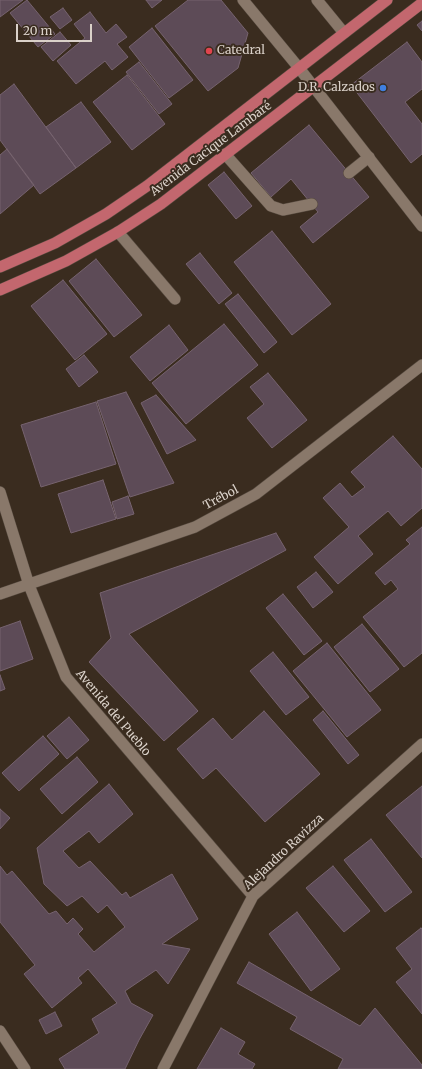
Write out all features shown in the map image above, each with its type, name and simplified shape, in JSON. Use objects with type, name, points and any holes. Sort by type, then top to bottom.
[{"type":"main road","name":"Avenida Cacique Lambaré","points":[[0,267],[55,243],[106,214],[147,186],[387,0]]},
{"type":"main road","name":"Avenida Cacique Lambaré","points":[[0,290],[66,261],[118,232],[161,204],[422,3]]},
{"type":"street","points":[[243,0],[314,86],[422,226]]},
{"type":"street","points":[[317,0],[344,33]]},
{"type":"street","points":[[225,154],[271,206],[283,210],[312,204]]},
{"type":"street","points":[[349,173],[369,157]]},
{"type":"street","points":[[118,232],[175,299]]},
{"type":"street","name":"Trébol","points":[[0,594],[195,527],[256,494],[422,365]]},
{"type":"street","name":"Avenida del Pueblo","points":[[0,492],[29,585],[66,677],[253,896]]},
{"type":"street","name":"Alejandro Ravizza","points":[[163,1069],[253,896],[422,744]]},
{"type":"street","points":[[0,1030],[25,1069]]},
{"type":"building","points":[[0,0],[23,0],[0,17]]},
{"type":"building","points":[[27,0],[55,34],[38,47],[10,13]]},
{"type":"building","points":[[146,0],[162,0],[152,8]]},
{"type":"building","name":"Catedral","points":[[188,0],[221,0],[248,33],[238,68],[208,91],[155,26]]},
{"type":"building","points":[[63,8],[72,20],[60,29],[50,17]]},
{"type":"building","points":[[90,12],[106,33],[116,24],[127,37],[117,44],[128,57],[112,70],[105,61],[76,84],[57,61],[85,38],[74,24]]},
{"type":"building","points":[[422,21],[422,31],[417,25]]},
{"type":"building","points":[[152,28],[193,80],[169,98],[129,47]]},
{"type":"building","points":[[60,32],[71,45],[53,61],[41,47]]},
{"type":"building","points":[[407,42],[422,62],[422,89],[405,102],[422,124],[422,154],[411,163],[351,85]]},
{"type":"building","points":[[139,62],[172,104],[159,114],[126,72]]},
{"type":"building","points":[[127,75],[165,124],[132,150],[93,102]]},
{"type":"building","points":[[14,84],[76,168],[40,194],[0,140],[0,95]]},
{"type":"building","points":[[81,102],[111,142],[76,168],[46,127]]},
{"type":"building","points":[[309,125],[369,197],[313,243],[300,227],[318,212],[291,179],[271,197],[251,173]]},
{"type":"building","points":[[7,149],[34,185],[0,214],[0,155]]},
{"type":"building","points":[[224,172],[252,206],[236,219],[208,185]]},
{"type":"building","points":[[272,231],[331,304],[292,335],[234,262]]},
{"type":"building","points":[[200,253],[232,293],[219,304],[186,264]]},
{"type":"building","points":[[96,259],[142,315],[114,337],[69,281]]},
{"type":"building","points":[[63,280],[107,334],[75,360],[31,306]]},
{"type":"building","points":[[238,294],[277,342],[264,353],[225,304]]},
{"type":"building","points":[[224,324],[258,365],[186,424],[152,383]]},
{"type":"building","points":[[169,325],[188,350],[150,381],[130,357]]},
{"type":"building","points":[[84,355],[98,372],[79,387],[66,369]]},
{"type":"building","points":[[268,373],[307,420],[272,448],[247,418],[264,404],[250,387]]},
{"type":"building","points":[[126,392],[174,483],[130,497],[97,401]]},
{"type":"building","points":[[156,395],[196,440],[167,454],[141,403]]},
{"type":"building","points":[[96,402],[116,464],[41,487],[21,425]]},
{"type":"building","points":[[393,436],[422,469],[422,508],[401,526],[388,511],[358,536],[373,554],[338,584],[314,557],[349,527],[323,498],[340,483],[352,497],[365,487],[351,472]]},
{"type":"building","points":[[103,480],[116,519],[71,533],[58,494]]},
{"type":"building","points":[[128,496],[134,514],[117,519],[112,502]]},
{"type":"building","points":[[422,527],[422,653],[404,667],[363,617],[398,589],[391,580],[385,585],[375,573],[410,544],[406,540]]},
{"type":"building","points":[[276,533],[286,550],[129,634],[198,711],[164,741],[89,662],[111,638],[100,593]]},
{"type":"building","points":[[316,572],[333,592],[313,608],[297,587]]},
{"type":"building","points":[[283,594],[322,641],[304,655],[266,608]]},
{"type":"building","points":[[20,621],[33,659],[0,671],[0,628]]},
{"type":"building","points":[[362,624],[399,669],[370,692],[334,647]]},
{"type":"building","points":[[327,643],[381,710],[347,737],[293,671]]},
{"type":"building","points":[[273,652],[309,697],[286,715],[250,671]]},
{"type":"building","points":[[0,675],[5,689],[0,691]]},
{"type":"building","points":[[264,711],[320,774],[265,822],[216,768],[203,779],[177,749],[213,718],[232,740]]},
{"type":"building","points":[[323,711],[359,755],[348,764],[313,720]]},
{"type":"building","points":[[69,717],[89,740],[67,759],[47,736]]},
{"type":"building","points":[[43,736],[59,754],[19,791],[2,773]]},
{"type":"building","points":[[77,757],[98,782],[62,814],[40,789]]},
{"type":"building","points":[[109,784],[133,814],[99,843],[89,831],[63,851],[79,868],[90,861],[122,895],[126,892],[130,898],[172,874],[198,919],[162,944],[190,949],[168,984],[156,970],[125,991],[131,1003],[153,1015],[125,1069],[65,1069],[59,1059],[99,1033],[92,1019],[117,1003],[88,969],[78,978],[82,983],[52,1008],[24,974],[35,965],[0,922],[0,866],[7,875],[12,871],[49,914],[56,911],[67,924],[73,918],[83,929],[78,934],[94,952],[125,927],[107,905],[98,913],[82,896],[67,906],[44,884],[37,848]]},
{"type":"building","points":[[422,786],[422,858],[386,815]]},
{"type":"building","points":[[0,809],[10,818],[0,829]]},
{"type":"building","points":[[371,839],[412,892],[385,912],[344,860]]},
{"type":"building","points":[[333,866],[370,911],[344,932],[306,888]]},
{"type":"building","points":[[297,912],[340,969],[311,991],[269,934]]},
{"type":"building","points":[[421,928],[422,1014],[396,982],[412,969],[396,948]]},
{"type":"building","points":[[249,962],[360,1026],[375,1008],[422,1065],[422,1069],[338,1069],[343,1059],[290,1029],[297,1017],[237,983]]},
{"type":"building","points":[[55,1012],[62,1026],[46,1034],[39,1020]]},
{"type":"building","points":[[221,1028],[245,1042],[238,1054],[255,1064],[252,1069],[197,1069]]},
{"type":"place","name":"Catedral","points":[[209,51]]},
{"type":"place","name":"D.R. Calzados","points":[[383,88]]}]
